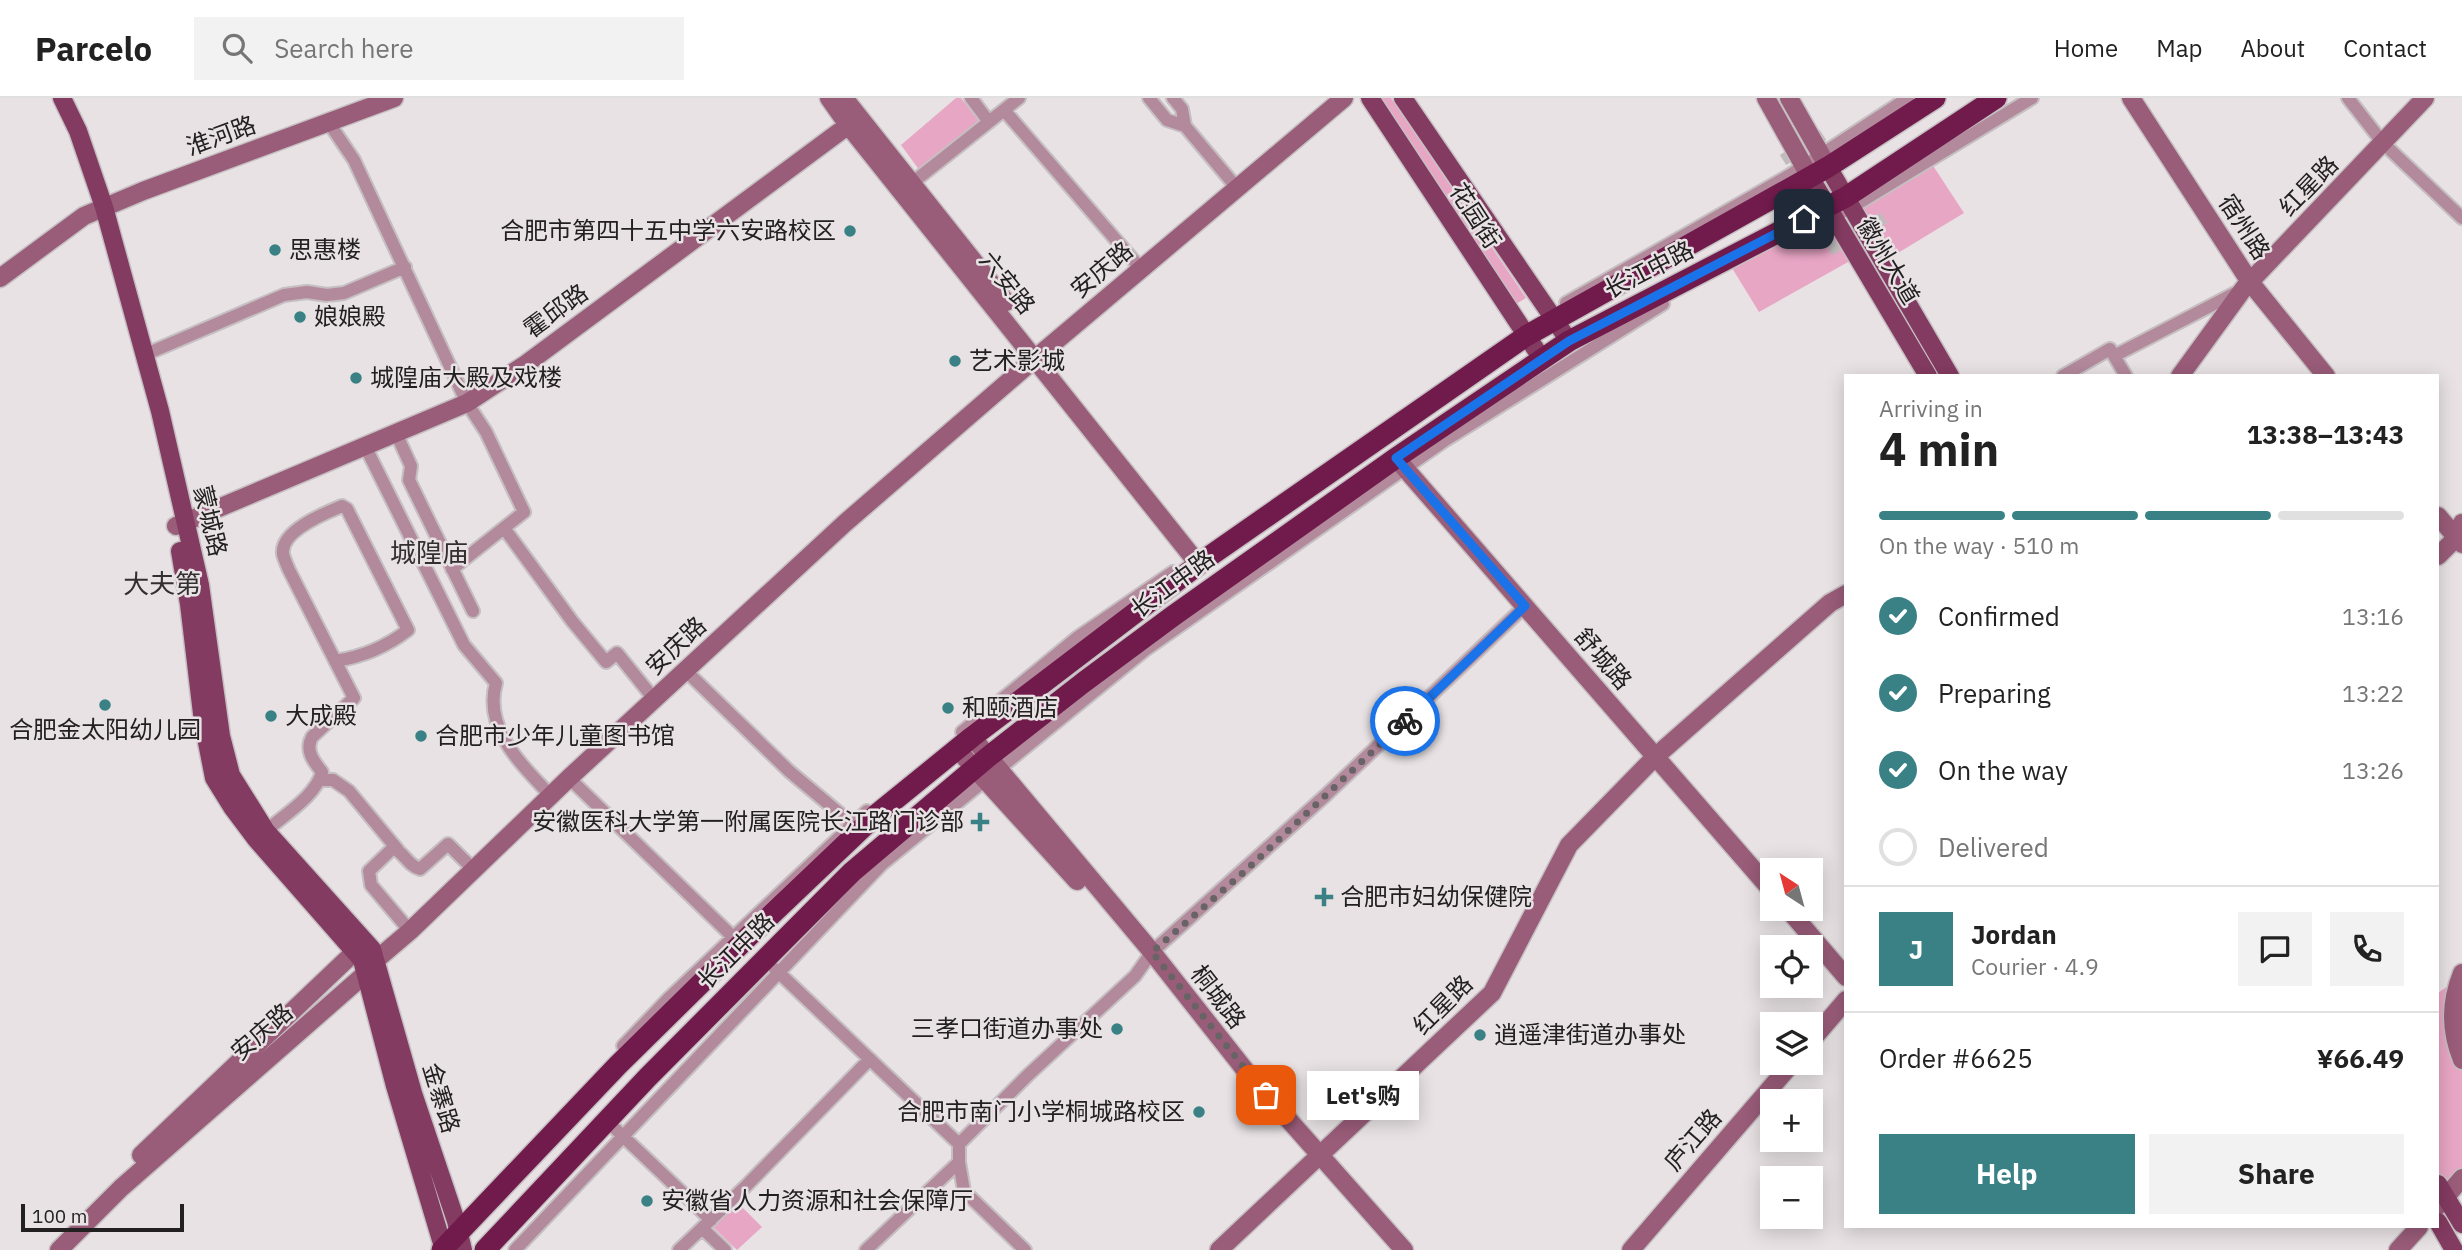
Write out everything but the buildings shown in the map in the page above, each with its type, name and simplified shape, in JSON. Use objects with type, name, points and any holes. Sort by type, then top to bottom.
[{"type":"highway","name":"长江中路","points":[[447,1243],[618,1065],[876,815],[1200,558],[1524,333],[1935,98]]},
{"type":"highway","name":"长江中路","points":[[485,1250],[648,1077],[772,966],[852,872],[987,769],[1173,616],[1401,463],[1569,341],[1840,207],[1996,98]]},
{"type":"main road","name":"蒙城路","points":[[50,98],[80,158],[100,209],[110,259],[180,525],[200,585],[225,755],[237,786],[266,831],[361,945],[370,967]]},
{"type":"main road","name":"蒙城路","points":[[62,98],[78,131],[160,411],[180,525],[203,722],[214,778],[256,839],[361,945]]},
{"type":"main road","name":"花园街","points":[[1370,98],[1542,359]]},
{"type":"main road","name":"花园街","points":[[1403,98],[1569,341]]},
{"type":"main road","name":"徽州大道","points":[[1816,166],[1949,374]]},
{"type":"main road","name":"徽州大道","points":[[1840,207],[1927,374]]},
{"type":"main road","name":"金寨路","points":[[370,967],[413,1093],[447,1243]]},
{"type":"main road","points":[[2440,1196],[2462,1224]]},
{"type":"main road","points":[[2439,1224],[2454,1250]]},
{"type":"street","name":"淮河路","points":[[0,278],[84,216],[143,191],[394,98]]},
{"type":"street","name":"六安路","points":[[829,98],[853,122],[1200,558]]},
{"type":"street","name":"六安路","points":[[844,98],[853,122]]},
{"type":"street","points":[[971,98],[989,121]]},
{"type":"street","points":[[906,188],[1019,98]]},
{"type":"street","points":[[1149,98],[1167,120],[1185,126]]},
{"type":"street","points":[[1173,98],[1182,109],[1185,126],[1237,188]]},
{"type":"street","name":"安庆路","points":[[59,1250],[121,1188],[410,931],[569,778],[845,523],[1040,354],[1344,98]]},
{"type":"street","name":"徽州大道","points":[[1766,98],[1816,166]]},
{"type":"street","name":"徽州大道","points":[[1789,98],[1816,166]]},
{"type":"street","points":[[1816,166],[1908,98]]},
{"type":"street","points":[[1401,463],[1444,441],[1650,311],[2032,98]]},
{"type":"street","name":"宿州路","points":[[2122,98],[2247,285],[2314,374]]},
{"type":"street","name":"宿州路","points":[[2132,98],[2247,285],[2324,374]]},
{"type":"street","points":[[2348,98],[2383,143],[2462,218]]},
{"type":"street","name":"红星路","points":[[2181,374],[2247,285],[2425,98]]},
{"type":"street","points":[[1004,110],[1141,269]]},
{"type":"street","points":[[329,122],[354,160],[467,403],[486,432],[524,512],[452,569]]},
{"type":"street","name":"霍邱路","points":[[180,525],[467,403],[526,364],[853,122]]},
{"type":"street","points":[[145,355],[284,295],[307,292],[327,295],[344,293],[405,267]]},
{"type":"street","points":[[2114,356],[2247,285]]},
{"type":"street","points":[[2066,374],[2110,349],[2125,374]]},
{"type":"street","points":[[396,433],[411,469],[409,480],[473,611]]},
{"type":"street","points":[[365,446],[464,645],[496,682],[492,694],[494,718],[503,739],[551,796]]},
{"type":"street","name":"舒城路","points":[[1401,463],[1760,877]]},
{"type":"street","points":[[266,831],[313,790],[320,780],[322,772],[315,764],[309,743],[312,737],[354,698],[335,661],[283,554],[284,545],[293,532],[342,506],[347,509],[408,630],[376,650],[356,658],[335,661]]},
{"type":"street","points":[[2439,517],[2458,540]]},
{"type":"street","points":[[504,528],[572,621],[606,662],[617,653],[654,699]]},
{"type":"street","points":[[2439,528],[2458,540]]},
{"type":"street","points":[[2439,555],[2458,540]]},
{"type":"street","points":[[447,1243],[670,997],[851,823],[1078,637],[1200,558]]},
{"type":"street","name":"红星路","points":[[1219,1250],[1492,993],[1569,845],[1655,757],[1830,603],[1844,595]]},
{"type":"street","points":[[1025,1250],[964,1191],[959,1143],[1135,976],[1150,956],[1308,812],[1525,606]]},
{"type":"street","points":[[686,671],[789,771],[851,823]]},
{"type":"street","name":"桐城路","points":[[964,743],[1150,956],[1394,1250]]},
{"type":"street","points":[[569,778],[733,937]]},
{"type":"street","points":[[320,780],[333,780],[349,791],[415,868],[420,869],[448,844],[474,870]]},
{"type":"street","points":[[398,850],[390,850],[378,861],[369,871],[368,878],[410,931]]},
{"type":"street","points":[[1798,921],[1844,975]]},
{"type":"street","name":"安庆路","points":[[44,1250],[361,945]]},
{"type":"street","points":[[515,1250],[624,1137],[772,966],[959,1143]]},
{"type":"street","points":[[2462,973],[2452,1016],[2455,1040],[2462,1060]]},
{"type":"street","points":[[1823,1027],[1844,1002]]},
{"type":"street","points":[[679,1250],[870,1059]]},
{"type":"street","name":"庐江路","points":[[1631,1250],[1782,1075]]},
{"type":"street","points":[[607,1121],[706,1224],[725,1250]]},
{"type":"street","name":"桐城路","points":[[1317,1158],[1404,1250]]},
{"type":"street","points":[[866,1250],[959,1162]]},
{"type":"street","points":[[2440,1196],[2462,1178]]},
{"type":"street","points":[[2398,1250],[2418,1228]]},
{"type":"shaded area","points":[[956,98],[961,98],[981,124],[920,171],[901,145]]},
{"type":"shaded area","points":[[1373,98],[1391,98],[1526,298],[1511,307]]},
{"type":"shaded area","points":[[1930,161],[1964,213],[1883,262],[1852,207]]},
{"type":"shaded area","points":[[1833,216],[1857,257],[1759,312],[1732,268]]},
{"type":"shaded area","points":[[2462,976],[2462,1183],[2439,1184],[2439,992]]},
{"type":"shaded area","points":[[738,1203],[762,1227],[737,1250],[712,1226]]},
{"type":"tunnel","points":[[1783,160],[1823,135]]},
{"type":"tunnel","points":[[1816,169],[1855,235]]},
{"type":"tunnel","points":[[1829,250],[1884,218]]},
{"type":"way so far","points":[[1266,1095],[1152,952],[1244,872],[1405,721]]},
{"type":"place","name":"合肥市第四十五中学六安路校区","points":[[850,231]]},
{"type":"place","name":"思惠楼","points":[[275,250]]},
{"type":"place","name":"娘娘殿","points":[[300,317]]},
{"type":"place","name":"艺术影城","points":[[955,361]]},
{"type":"place","name":"城隍庙大殿及戏楼","points":[[356,378]]},
{"type":"place","name":"合肥金太阳幼儿园","points":[[105,705]]},
{"type":"place","name":"和颐酒店","points":[[948,708]]},
{"type":"place","name":"大成殿","points":[[271,716]]},
{"type":"place","name":"合肥市少年儿童图书馆","points":[[421,736]]},
{"type":"place","name":"安徽医科大学第一附属医院长江路门诊部","points":[[980,822]]},
{"type":"place","name":"合肥市妇幼保健院","points":[[1324,897]]},
{"type":"place","name":"三孝口街道办事处","points":[[1117,1029]]},
{"type":"place","name":"逍遥津街道办事处","points":[[1480,1035]]},
{"type":"place","name":"Let's购","points":[[1266,1095]]},
{"type":"place","name":"合肥市南门小学桐城路校区","points":[[1199,1112]]},
{"type":"place","name":"安徽省人力资源和社会保障厅","points":[[647,1201]]},
{"type":"district","name":"城隍庙","points":[[429,553]]},
{"type":"district","name":"大夫第","points":[[162,584]]},
{"type":"route","points":[[1405,721],[1525,606],[1396,458],[1569,341],[1804,219]]}]
